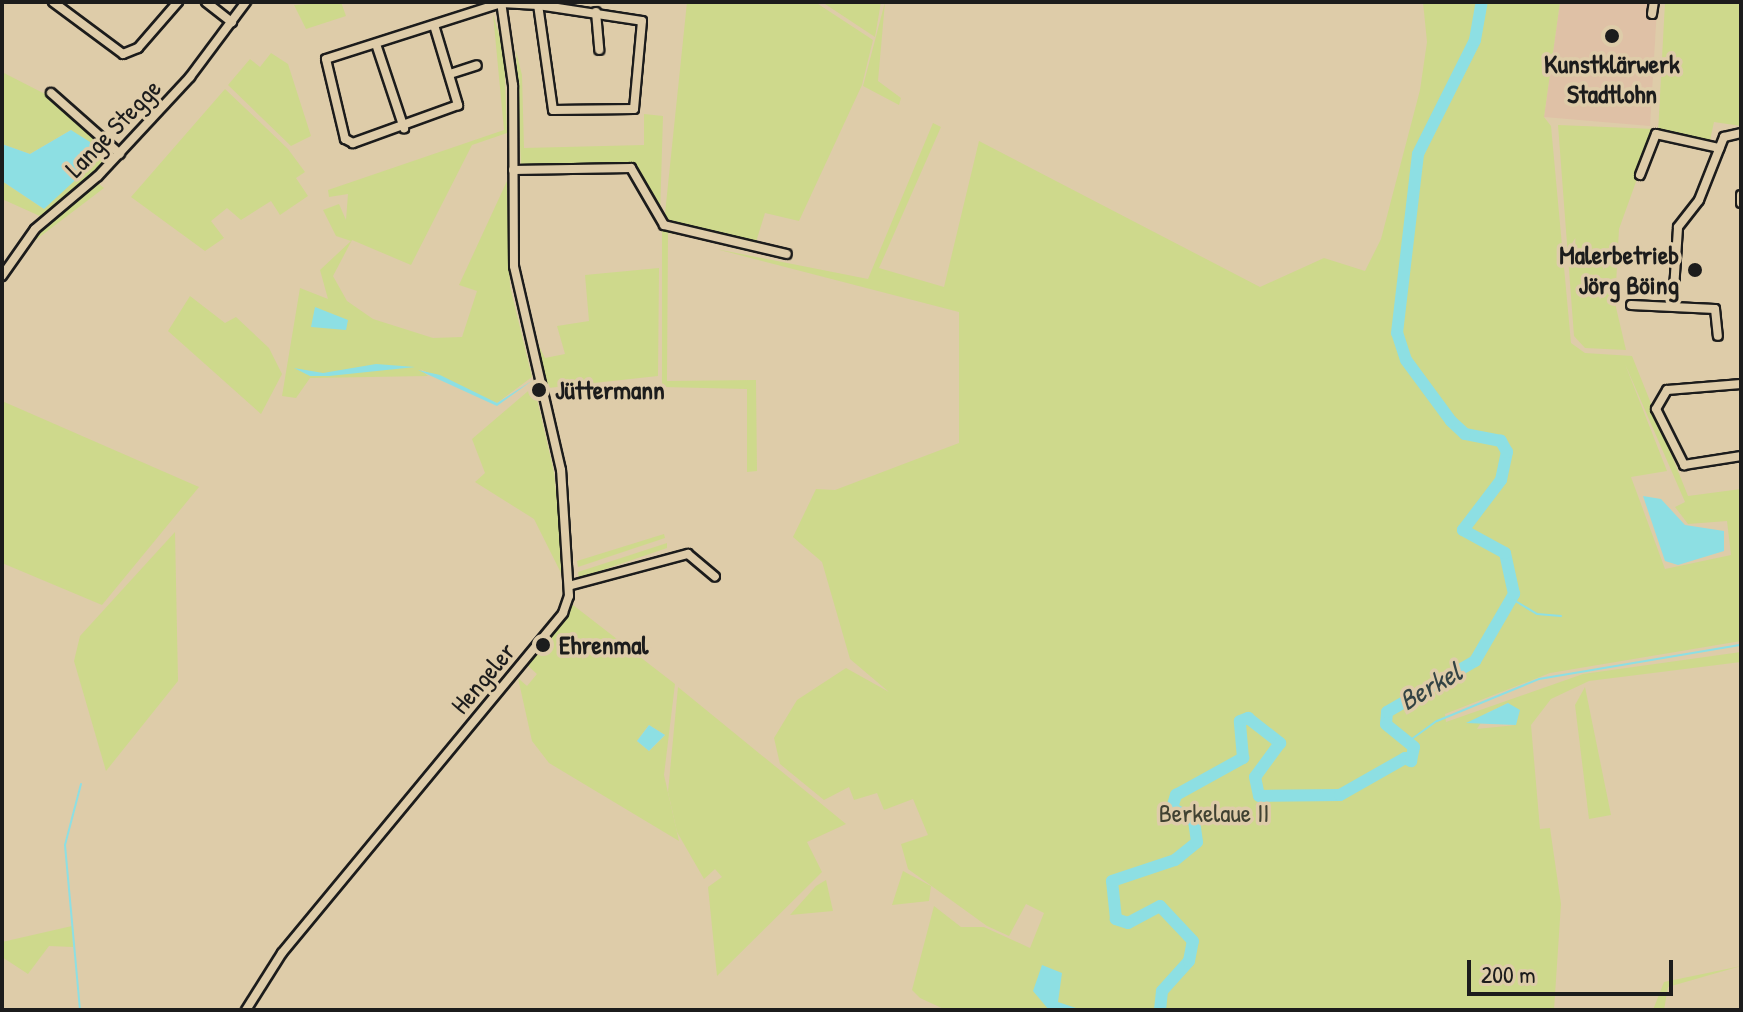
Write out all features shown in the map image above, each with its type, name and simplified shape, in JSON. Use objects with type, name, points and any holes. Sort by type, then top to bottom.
[{"type":"street","points":[[53,2],[123,54],[138,48],[178,2]]},
{"type":"street","points":[[206,2],[232,22]]},
{"type":"street","name":"Lange Stegge","points":[[2,276],[35,229],[120,154],[246,2]]},
{"type":"street","points":[[434,25],[458,105],[404,128],[345,139],[323,66],[376,44],[501,2],[538,5],[596,12],[645,24],[639,100],[627,111],[558,113],[538,5]]},
{"type":"street","name":"Hengeler","points":[[246,1010],[282,953],[563,613],[572,585],[561,470],[514,266],[511,55],[501,2]]},
{"type":"street","points":[[1652,14],[1654,2]]},
{"type":"street","points":[[596,12],[599,50]]},
{"type":"street","points":[[376,44],[404,128]]},
{"type":"street","points":[[450,74],[477,65]]},
{"type":"street","points":[[51,93],[120,154]]},
{"type":"street","points":[[1673,305],[1678,227],[1699,200],[1728,132],[1741,133]]},
{"type":"street","points":[[1640,175],[1656,134],[1719,148]]},
{"type":"street","points":[[513,170],[631,168],[664,225],[787,254]]},
{"type":"street","points":[[1741,195],[1741,203]]},
{"type":"street","points":[[1631,305],[1715,309],[1718,336]]},
{"type":"street","points":[[1741,384],[1667,390],[1656,403],[1684,465],[1741,456]]},
{"type":"street","points":[[572,585],[688,554],[715,577]]},
{"type":"shaded area","points":[[1560,2],[1649,2],[1657,8],[1650,126],[1544,117]]},
{"type":"green space","points":[[341,2],[346,16],[306,29],[294,5]]},
{"type":"green space","points":[[687,2],[815,2],[873,40],[862,85],[799,221],[765,213],[755,245],[664,223]]},
{"type":"green space","points":[[822,2],[881,2],[875,37]]},
{"type":"green space","points":[[885,2],[878,81],[901,98],[899,105],[863,86]]},
{"type":"green space","name":"Berkelaue II","points":[[1423,2],[1560,2],[1544,117],[1551,126],[1571,343],[1585,353],[1632,356],[1688,496],[1741,489],[1741,641],[1550,673],[1445,714],[1446,722],[1583,674],[1741,652],[1741,662],[1589,681],[1551,699],[1531,725],[1540,829],[1550,828],[1561,904],[1554,1010],[946,1010],[920,998],[912,990],[934,906],[961,927],[984,927],[1030,948],[1044,913],[1026,904],[1009,936],[987,926],[908,869],[901,844],[928,835],[913,799],[884,810],[877,793],[854,800],[849,787],[824,800],[780,764],[774,738],[797,700],[846,668],[889,692],[850,659],[822,562],[793,537],[816,489],[835,490],[959,443],[959,312],[716,249],[868,279],[933,123],[941,127],[879,268],[944,287],[979,141],[1260,287],[1324,258],[1365,271],[1381,239],[1420,90],[1427,42]],"holes":[[[1625,364],[1685,502],[1675,507],[1688,524],[1727,521],[1731,555],[1665,569],[1631,477],[1667,471]],[[1508,703],[1516,725],[1477,729],[1487,713]]]},
{"type":"green space","points":[[1665,2],[1741,2],[1741,126],[1714,122],[1709,145],[1658,133]]},
{"type":"green space","points":[[493,14],[504,51],[507,133],[472,145],[411,265],[352,240],[333,276],[347,301],[373,319],[433,338],[462,337],[477,291],[459,285],[507,181],[510,286],[532,377],[497,403],[420,369],[428,376],[310,378],[296,398],[282,396],[300,288],[328,299],[320,270],[351,241],[336,236],[323,210],[339,204],[346,220],[348,194],[329,197],[328,190],[504,130]]},
{"type":"green space","points":[[516,51],[522,75],[524,148],[644,145],[644,114],[663,116],[660,216],[632,165],[521,167]]},
{"type":"green space","points":[[271,53],[288,64],[311,136],[291,146],[228,85],[250,59],[260,67]]},
{"type":"green space","points":[[2,72],[47,95],[111,156],[42,217],[2,199],[2,181],[44,209],[97,155],[71,130],[30,154],[2,144]]},
{"type":"green space","points":[[225,89],[288,149],[305,172],[296,178],[308,196],[280,215],[271,201],[241,220],[227,208],[211,221],[224,238],[205,251],[131,197]]},
{"type":"green space","points":[[1558,125],[1655,129],[1619,229],[1615,303],[1626,350],[1585,348],[1574,336]]},
{"type":"green space","points":[[99,184],[104,188],[29,245],[34,235]]},
{"type":"green space","points":[[662,227],[706,239],[668,233],[667,381],[756,380],[757,471],[747,472],[747,389],[662,387]]},
{"type":"green space","points":[[659,268],[658,376],[548,388],[535,338],[545,358],[565,354],[557,326],[589,321],[585,275]]},
{"type":"green space","points":[[190,296],[225,323],[236,317],[269,348],[282,374],[261,414],[168,331]]},
{"type":"green space","points":[[534,386],[554,472],[565,581],[534,519],[475,482],[485,473],[472,439]]},
{"type":"green space","points":[[2,401],[199,487],[102,605],[2,563]]},
{"type":"green space","points":[[175,532],[178,681],[106,771],[74,661],[80,636]]},
{"type":"green space","points":[[664,534],[665,538],[578,567],[577,561]]},
{"type":"green space","points":[[667,543],[667,548],[579,578],[578,572]]},
{"type":"green space","points":[[573,605],[675,684],[664,775],[679,841],[549,763],[532,741],[518,678],[527,686],[537,674],[527,665]],"holes":[[[649,725],[665,735],[649,751],[637,741]]]},
{"type":"green space","points":[[678,687],[846,824],[807,842],[822,872],[717,976],[708,887],[722,877],[715,869],[704,879],[677,832],[668,792]]},
{"type":"green space","points":[[1585,687],[1611,815],[1589,819],[1575,705]]},
{"type":"green space","points":[[903,871],[931,886],[929,901],[892,905]]},
{"type":"green space","points":[[826,880],[833,911],[790,915],[816,886]]},
{"type":"green space","points":[[72,926],[73,947],[49,946],[28,974],[2,957],[2,942]]},
{"type":"green space","points":[[1741,966],[1668,987],[1664,1010],[1653,1010],[1664,982]]},
{"type":"water","points":[[71,130],[90,142],[97,160],[44,209],[2,181],[2,144],[30,154]]},
{"type":"water","points":[[315,307],[348,320],[346,330],[311,327]]},
{"type":"water","points":[[376,364],[415,367],[329,376],[310,376],[294,368],[323,373]]},
{"type":"water","points":[[418,370],[440,375],[497,403],[533,380],[497,406]]},
{"type":"water","points":[[1643,496],[1661,499],[1685,525],[1724,531],[1724,551],[1678,565],[1665,561]]},
{"type":"water","points":[[1508,703],[1520,710],[1516,725],[1466,723]]},
{"type":"water","points":[[649,725],[665,735],[649,751],[637,741]]},
{"type":"water","points":[[1042,965],[1062,973],[1058,1002],[1082,1010],[1049,1010],[1033,991]]},
{"type":"waterway","name":"Berkel","points":[[1160,1010],[1162,991],[1189,961],[1193,941],[1160,906],[1128,923],[1116,919],[1112,881],[1175,860],[1197,842],[1194,821],[1172,808],[1176,795],[1243,758],[1240,721],[1248,718],[1280,743],[1255,777],[1259,796],[1340,795],[1405,758],[1411,761],[1414,747],[1386,724],[1387,712],[1475,661],[1514,594],[1505,553],[1463,530],[1501,480],[1507,452],[1501,441],[1465,434],[1451,421],[1406,360],[1397,333],[1418,154],[1475,40],[1482,2]]},
{"type":"waterway","points":[[1512,599],[1537,614],[1561,616]]},
{"type":"waterway","points":[[1409,741],[1437,721],[1539,679],[1741,645]]},
{"type":"waterway","points":[[80,1010],[65,845],[81,784]]},
{"type":"place","name":"Kunstklärwerk Stadtlohn","points":[[1612,36]]},
{"type":"place","name":"Malerbetrieb Jörg Böing","points":[[1695,270]]},
{"type":"place","name":"Jüttermann","points":[[539,390]]},
{"type":"place","name":"Ehrenmal","points":[[543,645]]}]
